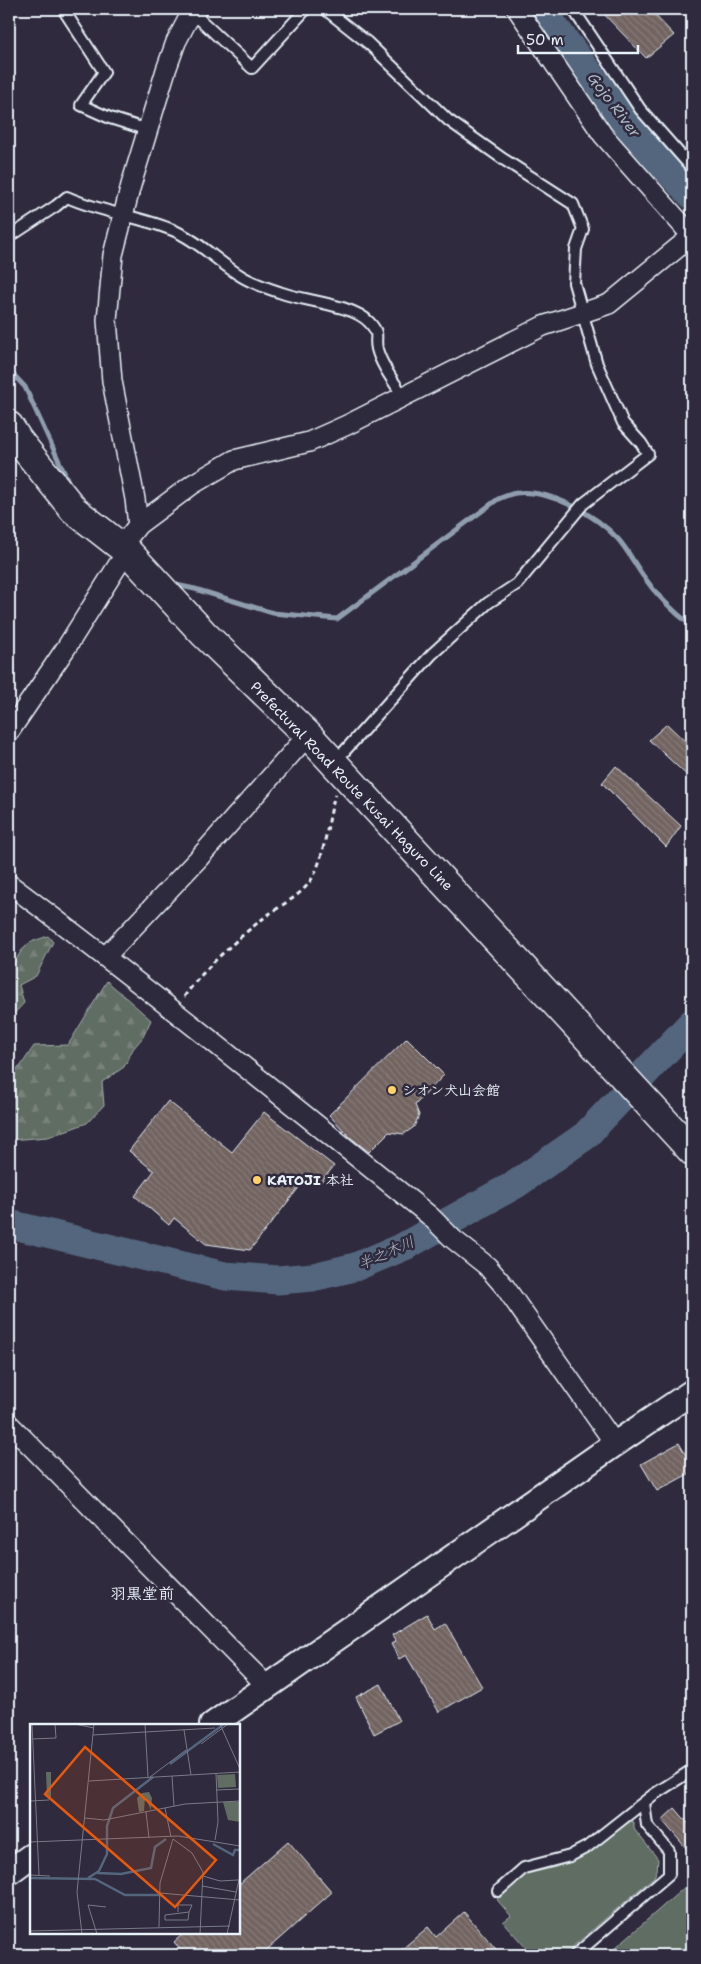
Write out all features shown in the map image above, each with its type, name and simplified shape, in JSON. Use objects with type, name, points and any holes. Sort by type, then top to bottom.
[{"type":"main road","name":"Prefectural Road Route Kusai Haguro Line","points":[[9,426],[74,510],[125,550],[204,634],[308,735],[338,774],[623,1075],[692,1151]]},
{"type":"street","points":[[9,732],[66,648],[118,565],[138,525],[193,484],[234,460],[309,442],[347,425],[543,326],[608,304],[692,236],[603,135],[517,9]]},
{"type":"street","points":[[138,525],[136,499],[112,381],[107,320],[113,255],[122,216],[176,42],[187,21],[195,11]]},
{"type":"street","points":[[106,956],[198,859],[308,735]]},
{"type":"street","points":[[9,884],[106,956],[430,1216],[453,1239],[487,1266],[505,1287],[615,1444]]},
{"type":"street","points":[[213,1724],[692,1392]]},
{"type":"street","points":[[9,1424],[267,1686]]},
{"type":"street","points":[[9,1872],[30,1857]]},
{"type":"lane","points":[[63,9],[104,72],[81,105],[110,118],[148,130]]},
{"type":"lane","points":[[195,11],[252,68],[306,9]]},
{"type":"lane","points":[[325,9],[368,43],[448,120],[503,159],[573,204],[583,229],[576,249],[574,283],[597,364],[623,423],[648,454],[583,504],[517,584],[488,603],[432,654],[341,755],[338,774]]},
{"type":"lane","points":[[573,9],[640,109],[692,168]]},
{"type":"lane","points":[[9,237],[63,202],[67,197],[82,204],[152,223],[176,232],[196,242],[242,277],[282,294],[336,306],[367,320],[378,336],[377,348],[383,363],[403,396]]},
{"type":"lane","points":[[498,1891],[524,1868],[563,1859],[587,1847],[653,1795],[692,1770]]},
{"type":"lane","points":[[575,1955],[669,1874],[669,1851],[647,1825],[644,1803]]},
{"type":"path","points":[[175,1013],[197,977],[265,917],[303,890],[309,883],[318,863],[338,774]]},
{"type":"green space","points":[[48,936],[53,942],[36,976],[19,985],[24,1003],[9,1019],[9,971],[22,950],[31,942]]},
{"type":"green space","points":[[107,981],[151,1020],[143,1037],[133,1049],[124,1067],[102,1082],[104,1105],[87,1123],[48,1137],[9,1140],[9,1072],[20,1067],[34,1046],[68,1045]]},
{"type":"green space","points":[[630,1821],[634,1822],[634,1829],[658,1859],[654,1877],[564,1954],[527,1949],[503,1922],[511,1916],[497,1898],[526,1874],[556,1867],[575,1859]]},
{"type":"green space","points":[[686,1886],[692,1892],[692,1951],[688,1955],[607,1955]]},
{"type":"building","points":[[599,9],[649,9],[674,35],[646,58]]},
{"type":"building","points":[[667,724],[692,748],[692,780],[649,740]]},
{"type":"building","points":[[616,766],[681,826],[666,847],[602,783]]},
{"type":"building","name":"シオン犬山会館","points":[[407,1038],[444,1075],[415,1105],[419,1115],[414,1127],[404,1134],[389,1132],[369,1152],[350,1137],[329,1115]]},
{"type":"building","name":"KATOJI 本社","points":[[168,1101],[232,1152],[264,1112],[334,1166],[320,1183],[308,1176],[250,1250],[206,1244],[174,1218],[169,1225],[135,1196],[154,1171],[129,1151]]},
{"type":"building","points":[[679,1443],[692,1466],[692,1472],[657,1491],[641,1464]]},
{"type":"building","points":[[427,1614],[435,1629],[445,1623],[482,1687],[439,1712],[406,1655],[399,1659],[391,1644],[396,1641],[392,1635]]},
{"type":"building","points":[[381,1684],[399,1721],[374,1734],[356,1697]]},
{"type":"building","points":[[675,1808],[692,1828],[692,1855],[662,1820]]},
{"type":"building","points":[[288,1841],[332,1892],[261,1955],[185,1955],[174,1942],[183,1934],[240,1934],[240,1883]]},
{"type":"building","points":[[464,1912],[501,1955],[395,1955],[428,1927],[436,1937]]},
{"type":"waterway","name":"Gojo River","points":[[541,9],[635,135],[692,195]]},
{"type":"waterway","points":[[9,370],[25,387],[69,483]]},
{"type":"waterway","points":[[173,583],[273,613],[337,619],[498,499],[516,493],[529,493],[557,499],[598,521],[622,543],[654,591],[692,626]]},
{"type":"waterway","name":"半之木川","points":[[9,1224],[225,1276],[278,1280],[313,1277],[355,1267],[405,1246],[516,1184],[585,1136],[692,1023]]},
{"type":"place","name":"シオン犬山会館","points":[[392,1090]]},
{"type":"place","name":"KATOJI 本社","points":[[257,1180]]},
{"type":"district","name":"羽黒堂前","points":[[142,1593]]}]
